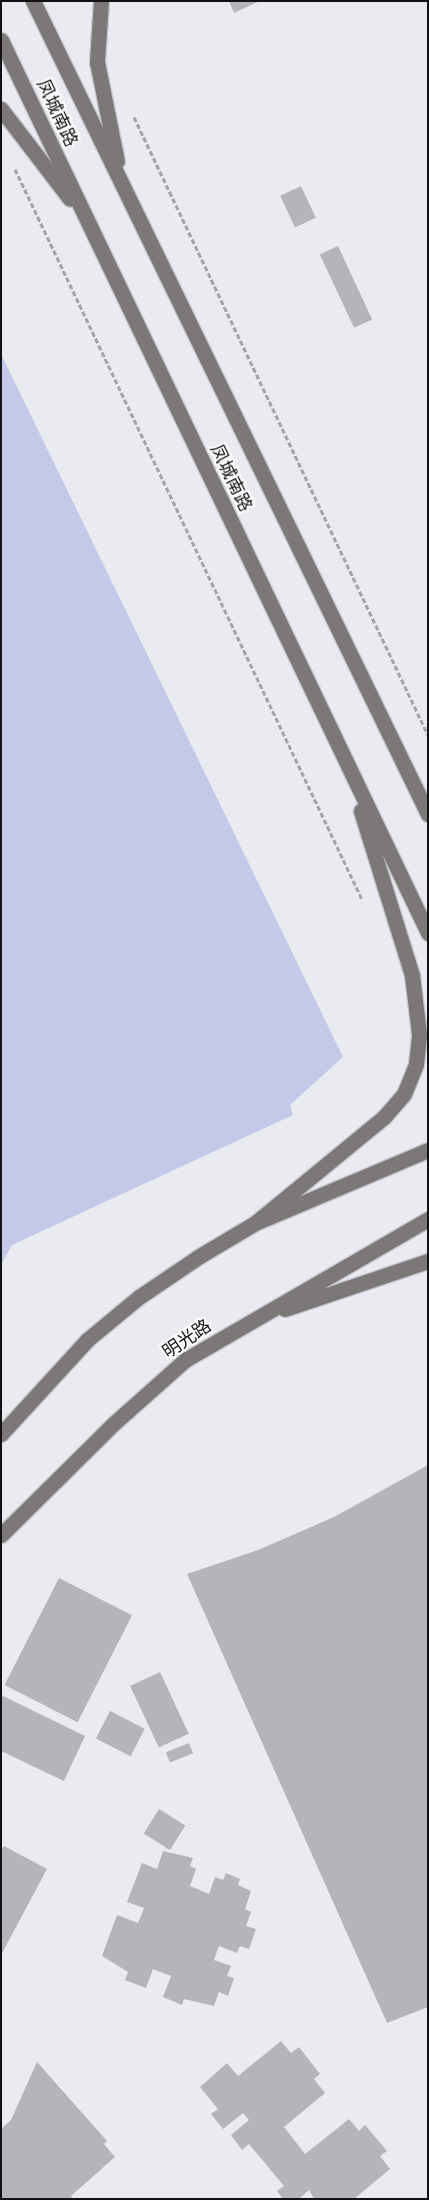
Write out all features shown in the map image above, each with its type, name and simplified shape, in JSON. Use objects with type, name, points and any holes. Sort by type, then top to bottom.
[{"type":"street","name":"凤城南路","points":[[33,1],[128,202],[428,814]]},
{"type":"street","points":[[101,1],[97,62],[106,123],[128,202]]},
{"type":"street","name":"凤城南路","points":[[1,40],[428,933]]},
{"type":"street","points":[[1,109],[87,219]]},
{"type":"street","points":[[255,1223],[384,1117],[404,1094],[416,1064],[419,1034],[412,976],[345,760]]},
{"type":"street","points":[[1,1434],[54,1374],[109,1322],[198,1257],[255,1223],[428,1150]]},
{"type":"street","name":"明光路","points":[[1,1535],[106,1431],[185,1360],[428,1219]]},
{"type":"street","points":[[255,1319],[428,1261]]},
{"type":"path","points":[[130,110],[428,735]]},
{"type":"path","points":[[14,167],[364,904]]},
{"type":"shaded area","points":[[1,354],[343,1057],[290,1105],[293,1115],[12,1245],[1,1265]]},
{"type":"building","points":[[229,1],[260,1],[234,13]]},
{"type":"building","points":[[301,186],[316,218],[295,227],[280,196]]},
{"type":"building","points":[[338,246],[372,319],[354,328],[320,254]]},
{"type":"building","points":[[428,1465],[428,2007],[387,2023],[187,1574],[258,1550],[334,1517]]},
{"type":"building","points":[[59,1578],[132,1615],[78,1722],[5,1685]]},
{"type":"building","points":[[160,1672],[189,1734],[159,1748],[130,1686]]},
{"type":"building","points":[[1,1695],[85,1736],[64,1781],[1,1751]]},
{"type":"building","points":[[110,1711],[145,1729],[131,1756],[96,1739]]},
{"type":"building","points":[[189,1743],[193,1753],[170,1763],[166,1752]]},
{"type":"building","points":[[159,1809],[185,1825],[170,1850],[144,1834]]},
{"type":"building","points":[[4,1846],[47,1869],[1,1955],[1,1850]]},
{"type":"building","points":[[163,1851],[193,1858],[190,1866],[196,1869],[190,1886],[209,1894],[215,1877],[223,1880],[226,1873],[240,1879],[238,1885],[251,1891],[245,1909],[251,1912],[246,1926],[256,1929],[249,1949],[240,1946],[237,1953],[219,1946],[214,1960],[231,1966],[227,1976],[234,1978],[228,1996],[219,1992],[214,2006],[184,1999],[182,2005],[163,1997],[171,1976],[153,1969],[146,1988],[125,1980],[128,1972],[102,1956],[117,1915],[138,1923],[144,1908],[127,1902],[142,1863],[157,1869]]},
{"type":"building","points":[[281,2041],[291,2053],[299,2047],[320,2074],[314,2079],[325,2093],[284,2127],[305,2154],[349,2119],[359,2131],[365,2125],[387,2151],[380,2156],[390,2169],[354,2199],[314,2199],[309,2190],[299,2199],[283,2199],[277,2191],[284,2186],[249,2144],[242,2150],[231,2135],[249,2120],[243,2113],[223,2129],[211,2114],[218,2109],[200,2087],[227,2063],[238,2076]]},
{"type":"building","points":[[37,2062],[107,2141],[104,2144],[115,2157],[71,2196],[73,2199],[1,2199],[1,2129],[11,2120]]}]
